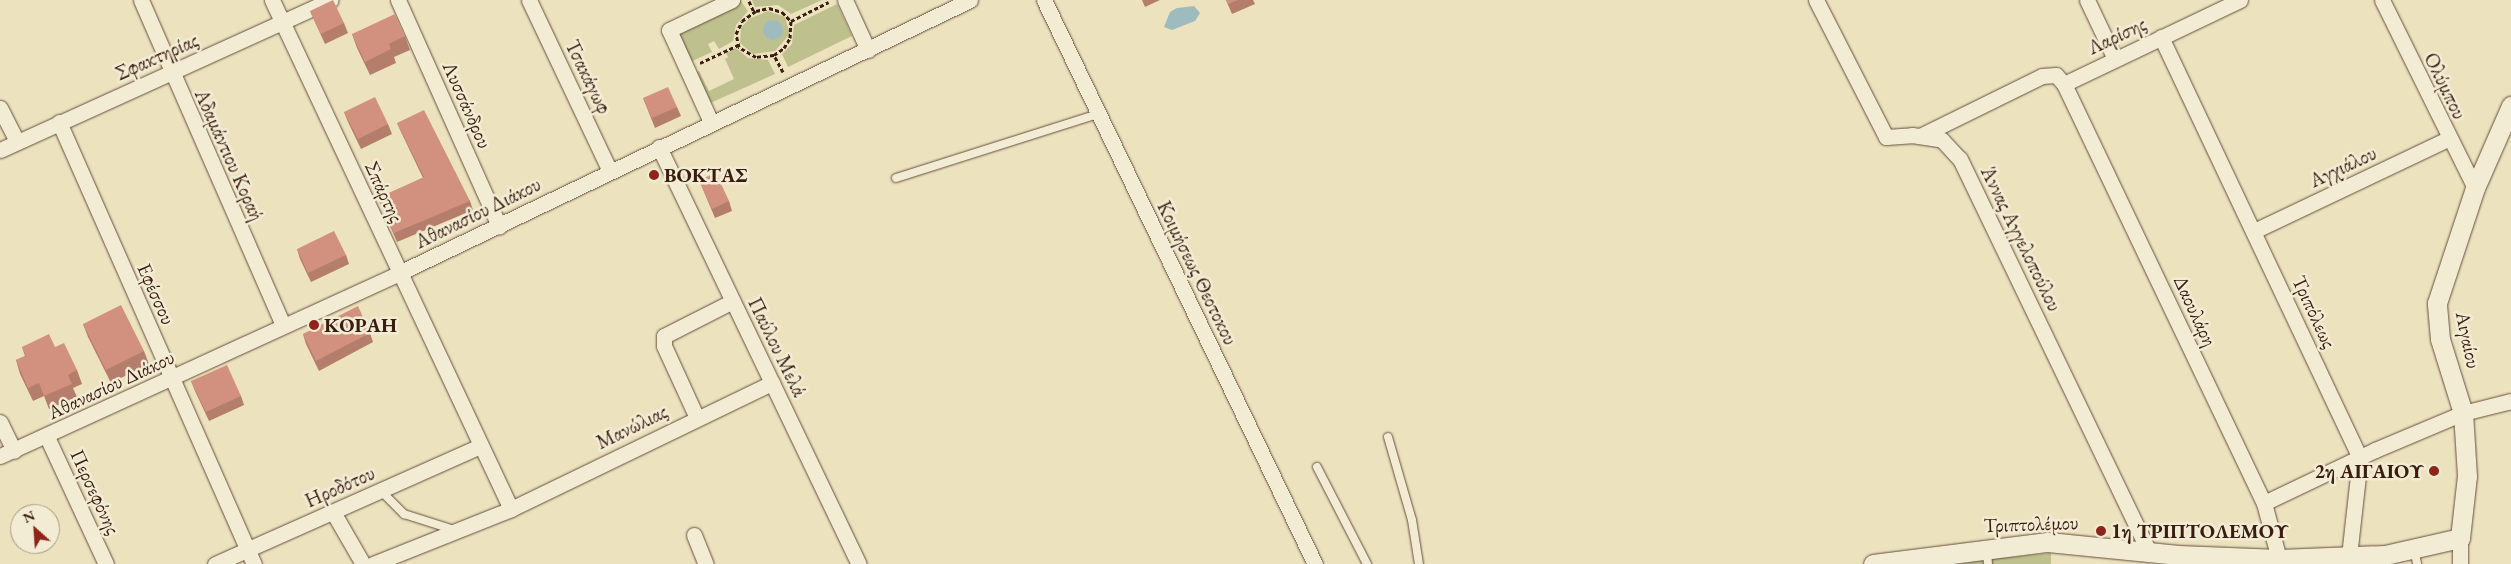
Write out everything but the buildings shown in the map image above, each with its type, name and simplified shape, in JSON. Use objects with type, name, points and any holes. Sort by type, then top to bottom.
[{"type":"street","name":"Αδαμάντιου Κοραή","points":[[141,0],[171,73],[283,325]]},
{"type":"street","name":"Σπάρτης","points":[[272,0],[511,510]]},
{"type":"street","name":"Σφακτηρίας","points":[[0,150],[331,0]]},
{"type":"street","name":"Λυσσάνδρου","points":[[398,0],[500,226]]},
{"type":"street","name":"Τσακάγωφ","points":[[529,0],[610,171]]},
{"type":"street","points":[[712,122],[669,30],[732,0]]},
{"type":"street","points":[[845,0],[868,50]]},
{"type":"street","name":"Αθανασίου Διάκου","points":[[7,454],[172,380],[283,325],[500,226],[659,147],[868,50],[970,0]]},
{"type":"street","name":"Κοιμήσεως Θεοτοκου","points":[[1044,0],[1315,564]]},
{"type":"street","name":"Άννας Αγγελοπούλου","points":[[1816,0],[1886,138],[1920,136],[1942,140],[1960,159],[2148,549]]},
{"type":"street","points":[[2087,0],[2115,59]]},
{"type":"street","name":"Λαρίσης","points":[[2064,84],[2161,38],[2213,6],[2240,0]]},
{"type":"street","name":"Ολύμπου","points":[[2382,0],[2448,139],[2475,188]]},
{"type":"street","name":"Τριπόλεως","points":[[2161,38],[2360,458]]},
{"type":"street","points":[[1920,136],[2042,76],[2056,75],[2064,84]]},
{"type":"street","name":"Δαουλάρη","points":[[2064,84],[2264,503],[2279,559]]},
{"type":"street","name":"Αιγαίου","points":[[2460,564],[2460,538],[2467,476],[2463,413],[2440,339],[2438,303],[2475,188],[2511,106]]},
{"type":"street","points":[[0,108],[17,142]]},
{"type":"street","name":"Εφέσσου","points":[[59,122],[254,564]]},
{"type":"street","name":"Αγχιάλου","points":[[2254,231],[2448,139]]},
{"type":"street","name":"Παύλου Μελά","points":[[659,147],[859,564]]},
{"type":"street","points":[[697,418],[664,346],[664,336],[733,301]]},
{"type":"street","name":"Μανώλιας","points":[[373,564],[511,510],[772,383]]},
{"type":"street","points":[[2264,503],[2463,413],[2511,401]]},
{"type":"street","points":[[0,422],[7,454]]},
{"type":"street","name":"Περσεφόνης","points":[[47,437],[106,564]]},
{"type":"street","name":"Ηροδότου","points":[[215,564],[246,548],[333,512],[480,446]]},
{"type":"street","points":[[2349,556],[2360,458]]},
{"type":"street","points":[[333,512],[363,564]]},
{"type":"street","points":[[694,535],[706,564]]},
{"type":"street","name":"Τριπτολέμου","points":[[1873,564],[1987,556],[2048,542],[2148,549],[2178,555],[2304,561],[2349,556],[2415,556],[2460,538]]},
{"type":"lane","points":[[896,178],[1098,114]]},
{"type":"lane","points":[[1388,437],[1412,520],[1419,564]]},
{"type":"lane","points":[[1317,467],[1368,564]]},
{"type":"lane","points":[[381,491],[404,514],[456,531]]},
{"type":"path","points":[[748,0],[754,12]]},
{"type":"path","points":[[791,21],[834,0]]},
{"type":"path","points":[[777,10],[791,21],[790,38],[784,48],[774,55],[751,56],[738,45],[738,29],[754,12],[777,10]]},
{"type":"path","points":[[687,70],[738,45]]},
{"type":"path","points":[[774,55],[790,86]]},
{"type":"green space","points":[[740,0],[748,11],[736,25],[733,41],[719,49],[714,41],[708,44],[712,52],[688,63],[673,32]]},
{"type":"green space","points":[[752,0],[822,0],[791,14],[778,5],[755,7]]},
{"type":"green space","points":[[837,4],[852,36],[788,67],[782,54],[792,44],[794,25]]},
{"type":"green space","points":[[768,11],[785,17],[790,34],[775,51],[753,54],[740,43],[741,28],[749,19]]},
{"type":"green space","points":[[736,48],[748,58],[768,60],[775,74],[708,104],[693,74],[699,71],[709,91],[734,79],[725,59],[728,57],[726,53]]},
{"type":"green space","points":[[2051,553],[2051,564],[1948,564],[1961,562]]},
{"type":"water","points":[[1194,6],[1200,13],[1195,21],[1172,30],[1164,27],[1170,12],[1177,8]]},
{"type":"water","points":[[773,20],[780,23],[783,30],[780,37],[773,40],[766,37],[763,30],[766,23]]},
{"type":"place","name":"ΒΟΚΤΑΣ","points":[[654,175]]},
{"type":"place","name":"ΚΟΡΑΗ","points":[[314,325]]},
{"type":"place","name":"2η ΑΙΓΑΙΟΥ","points":[[2434,471]]},
{"type":"place","name":"1η ΤΡΙΠΤΟΛΕΜΟΥ","points":[[2101,531]]}]
